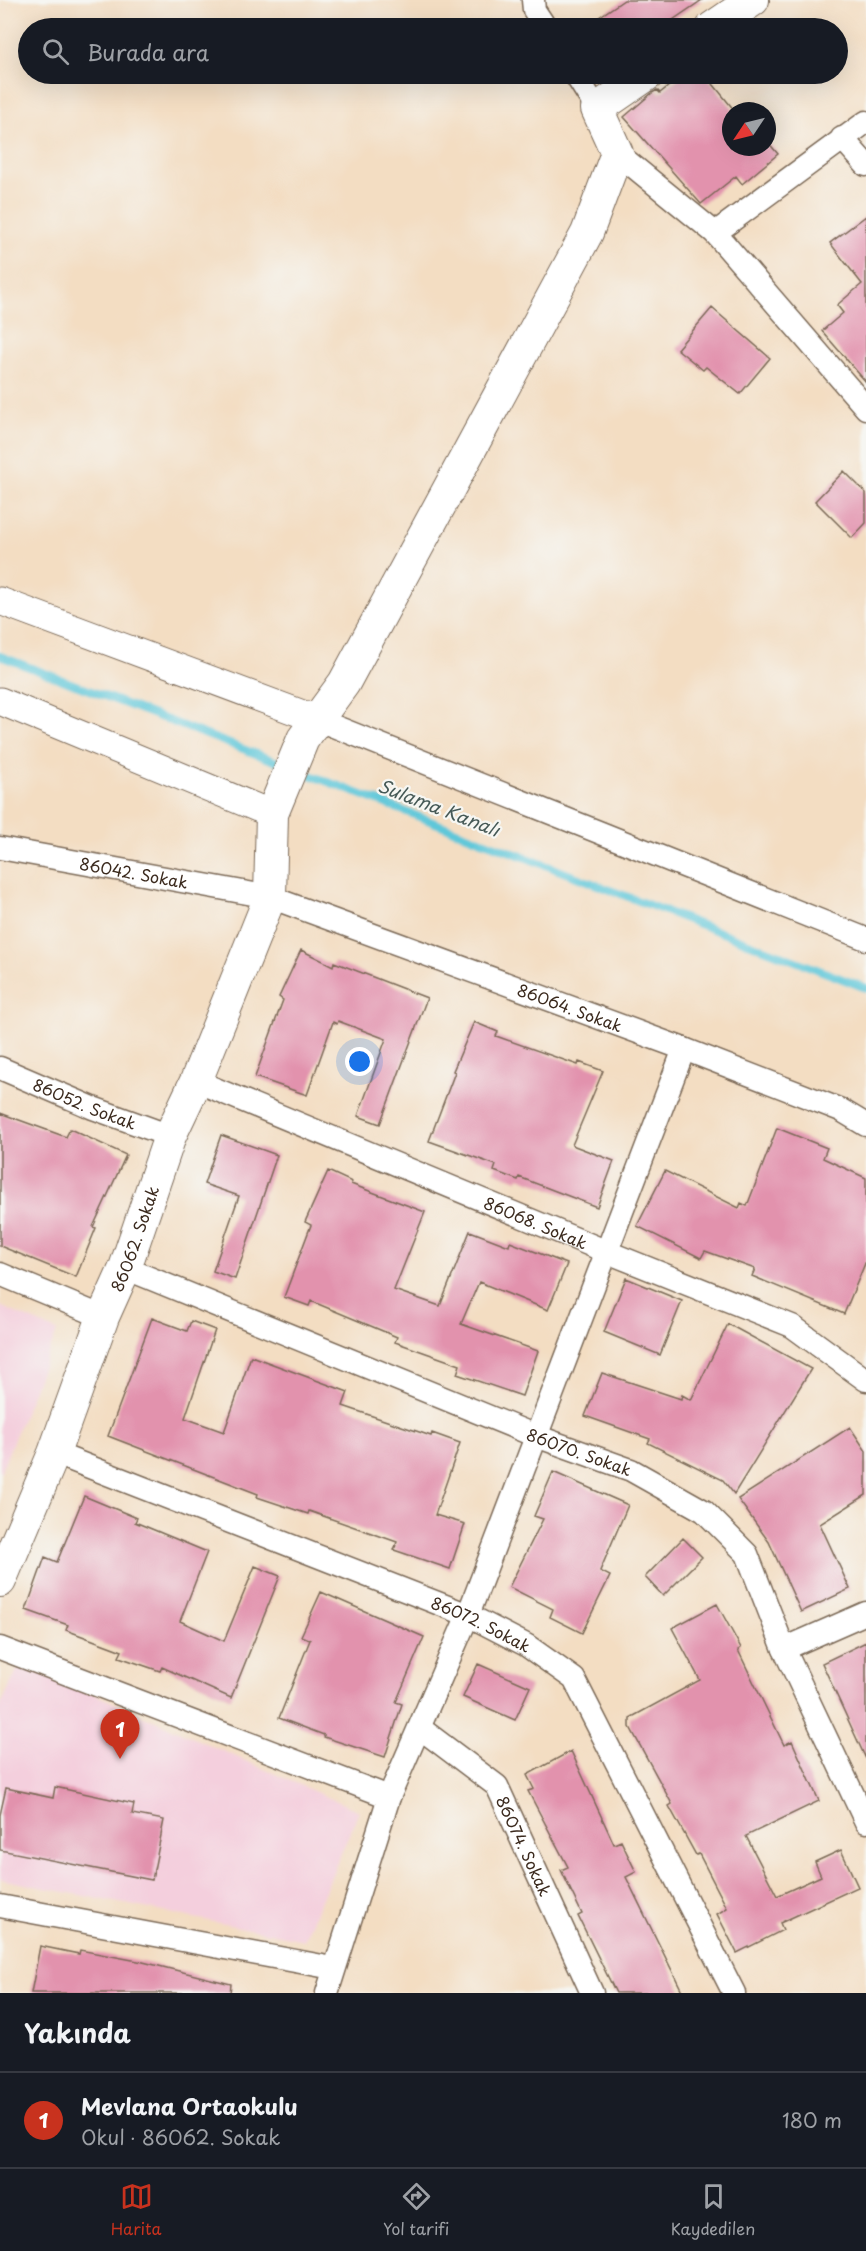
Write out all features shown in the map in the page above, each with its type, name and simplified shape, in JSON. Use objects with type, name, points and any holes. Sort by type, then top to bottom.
[{"type":"main road","points":[[727,18],[753,0]]},
{"type":"main road","points":[[270,897],[276,806],[309,729],[344,683],[587,233],[617,153],[597,109],[633,84]]},
{"type":"main road","name":"86062. Sokak","points":[[0,1581],[54,1453],[103,1317],[125,1268],[170,1136],[196,1081],[270,897]]},
{"type":"street","points":[[533,0],[534,10],[539,18]]},
{"type":"street","points":[[581,84],[597,109]]},
{"type":"street","points":[[715,233],[866,122]]},
{"type":"street","points":[[842,138],[866,165]]},
{"type":"street","points":[[617,153],[715,233],[866,408]]},
{"type":"street","points":[[0,601],[309,729],[866,939]]},
{"type":"street","points":[[0,701],[276,806]]},
{"type":"street","name":"86042. Sokak","points":[[0,848],[270,897]]},
{"type":"street","name":"86064. Sokak","points":[[270,897],[684,1048],[842,1110],[866,1125]]},
{"type":"street","points":[[327,1993],[333,1968],[389,1797],[468,1614],[684,1048]]},
{"type":"street","name":"86052. Sokak","points":[[0,1068],[93,1108],[170,1136]]},
{"type":"street","name":"86068. Sokak","points":[[196,1081],[792,1326],[866,1380]]},
{"type":"street","name":"86070. Sokak","points":[[125,1268],[536,1436],[631,1470],[704,1511],[747,1554],[784,1649],[866,1822]]},
{"type":"street","points":[[0,1274],[103,1317]]},
{"type":"street","name":"86072. Sokak","points":[[54,1453],[468,1614],[526,1645],[574,1679],[734,1993]]},
{"type":"street","points":[[784,1649],[866,1613]]},
{"type":"street","points":[[0,1648],[389,1797]]},
{"type":"street","name":"86074. Sokak","points":[[420,1728],[497,1786],[592,1993]]},
{"type":"street","points":[[0,1906],[333,1968]]},
{"type":"shaded area","points":[[0,1306],[57,1331],[0,1474]]},
{"type":"shaded area","points":[[21,1662],[359,1811],[304,1940],[0,1879],[0,1707]]},
{"type":"building","points":[[624,0],[702,0],[676,18],[598,18]]},
{"type":"building","points":[[671,84],[713,84],[728,102],[722,102],[722,156],[776,156],[742,184],[736,176],[701,204],[624,117],[657,90],[660,93]]},
{"type":"building","points":[[866,216],[866,382],[822,331],[843,313],[837,305],[862,284],[830,243]]},
{"type":"building","points":[[712,308],[770,358],[740,394],[706,367],[703,370],[677,349]]},
{"type":"building","points":[[844,471],[866,493],[866,523],[852,538],[815,501]]},
{"type":"building","points":[[301,950],[333,966],[334,962],[427,998],[380,1124],[358,1116],[386,1039],[338,1021],[337,1024],[333,1022],[307,1095],[255,1077],[283,1000],[279,997]]},
{"type":"building","points":[[474,1022],[498,1032],[496,1036],[578,1065],[579,1062],[603,1071],[572,1145],[614,1161],[597,1207],[519,1177],[518,1180],[494,1171],[496,1165],[429,1141],[455,1072],[453,1071]]},
{"type":"building","points":[[0,1113],[66,1137],[70,1129],[126,1155],[93,1227],[96,1228],[76,1277],[0,1246]]},
{"type":"building","points":[[777,1128],[827,1148],[823,1158],[866,1178],[866,1261],[844,1314],[752,1276],[755,1269],[705,1251],[701,1258],[637,1226],[665,1171],[739,1208],[741,1203],[747,1206]]},
{"type":"building","points":[[221,1135],[277,1155],[235,1279],[213,1271],[239,1196],[204,1184]]},
{"type":"building","points":[[328,1171],[352,1182],[351,1184],[425,1212],[394,1290],[440,1306],[470,1231],[509,1246],[510,1242],[567,1264],[548,1310],[479,1282],[461,1324],[538,1351],[522,1396],[457,1374],[460,1365],[395,1342],[397,1337],[311,1301],[309,1306],[284,1297],[311,1225],[305,1222]]},
{"type":"building","points":[[626,1278],[682,1301],[660,1355],[604,1332]]},
{"type":"building","points":[[152,1318],[187,1331],[191,1321],[215,1330],[185,1418],[224,1432],[251,1356],[348,1392],[343,1406],[431,1436],[432,1433],[460,1443],[435,1515],[465,1524],[450,1569],[394,1550],[397,1542],[309,1511],[308,1514],[257,1497],[258,1494],[108,1436]]},
{"type":"building","points":[[728,1324],[811,1369],[734,1494],[723,1480],[648,1443],[650,1439],[585,1416],[602,1373],[681,1399],[682,1395],[691,1400]]},
{"type":"building","points":[[850,1427],[866,1451],[866,1495],[820,1524],[850,1589],[801,1612],[769,1542],[738,1499]]},
{"type":"building","points":[[553,1472],[628,1505],[600,1571],[610,1576],[582,1633],[550,1617],[553,1609],[509,1587],[543,1519],[534,1516]]},
{"type":"building","points":[[84,1496],[137,1518],[135,1522],[207,1552],[180,1621],[224,1641],[255,1566],[280,1576],[231,1698],[162,1667],[160,1671],[119,1657],[122,1651],[66,1630],[68,1625],[26,1610],[45,1557],[57,1562]]},
{"type":"building","points":[[683,1538],[702,1557],[663,1596],[645,1577]]},
{"type":"building","points":[[321,1592],[424,1637],[396,1702],[402,1704],[385,1757],[324,1737],[324,1735],[279,1718],[310,1640],[301,1636]]},
{"type":"building","points":[[717,1604],[741,1648],[738,1650],[784,1745],[792,1741],[819,1801],[746,1836],[777,1896],[821,1876],[815,1862],[841,1850],[858,1887],[780,1923],[783,1930],[737,1953],[717,1914],[727,1908],[699,1854],[696,1855],[669,1806],[672,1804],[630,1727],[630,1718],[700,1680],[672,1628]]},
{"type":"building","points":[[866,1642],[866,1759],[822,1663]]},
{"type":"building","points":[[478,1664],[530,1687],[515,1720],[463,1697]]},
{"type":"building","points":[[571,1751],[614,1844],[621,1841],[636,1872],[626,1877],[683,1993],[616,1993],[578,1916],[582,1914],[561,1870],[568,1867],[528,1791],[534,1789],[527,1775]]},
{"type":"building","points":[[55,1787],[134,1804],[132,1814],[164,1820],[152,1880],[0,1850],[0,1815],[6,1788],[53,1798]]},
{"type":"building","points":[[40,1946],[79,1954],[80,1950],[143,1962],[231,1984],[230,1993],[31,1993]]},
{"type":"waterway","name":"Sulama Kanalı","points":[[0,656],[285,765]]},
{"type":"waterway","name":"Sulama Kanalı","points":[[297,770],[866,988]]},
{"type":"place","name":"Mevlana Ortaokulu","points":[[120,1759]]}]
